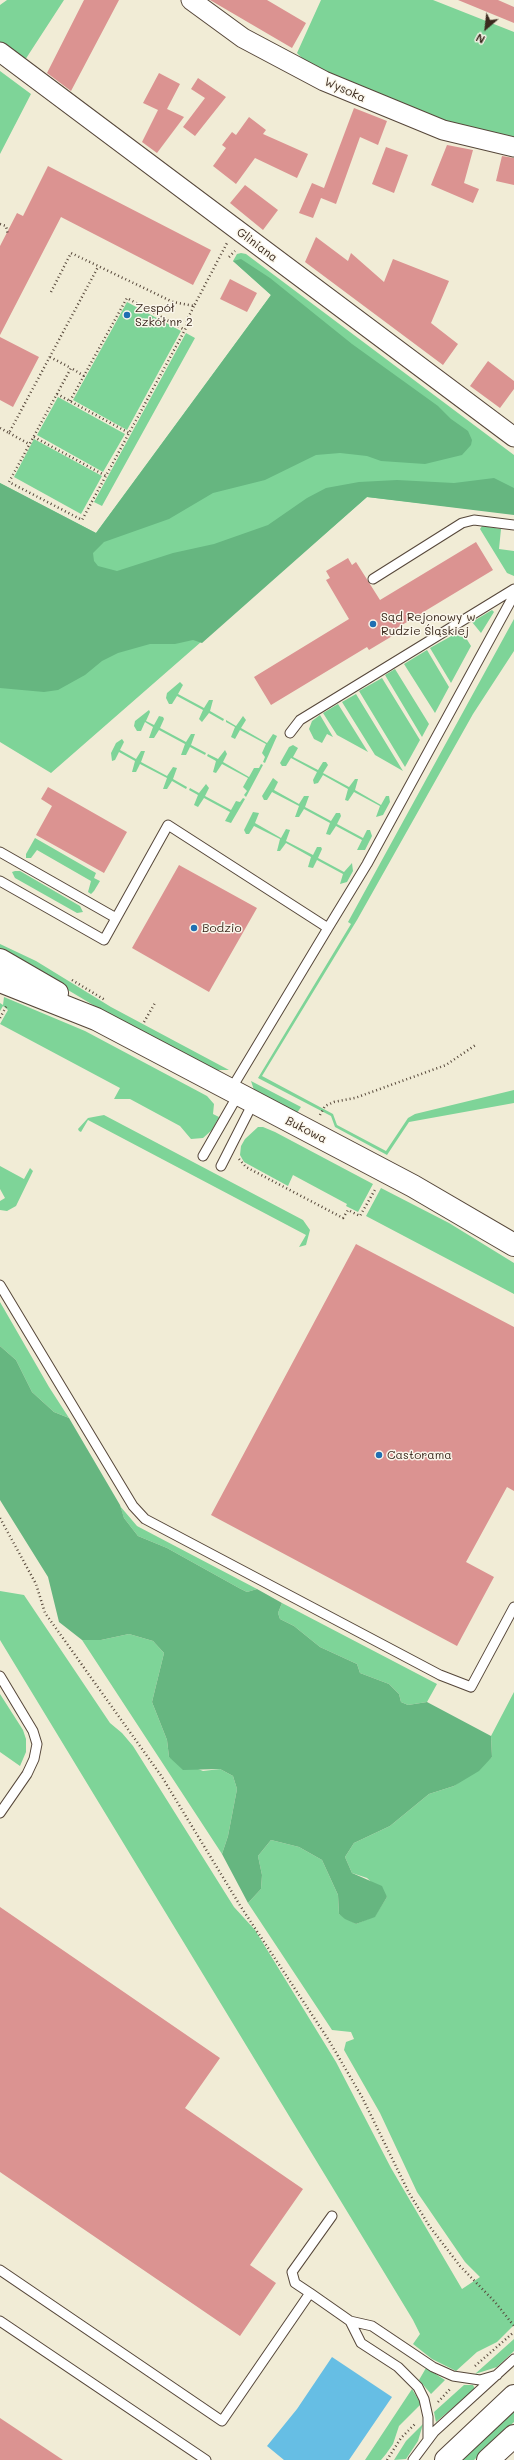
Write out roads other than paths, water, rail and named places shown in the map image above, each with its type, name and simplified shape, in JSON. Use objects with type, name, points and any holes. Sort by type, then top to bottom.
[{"type":"street","name":"Wysoka","points":[[191,0],[243,38],[324,81],[443,130],[514,147]]},
{"type":"street","name":"Gliniana","points":[[0,52],[514,437]]},
{"type":"street","name":"Bukowa","points":[[0,960],[36,979],[96,1020]]},
{"type":"street","name":"Bukowa","points":[[0,981],[96,1020],[413,1186],[514,1245]]},
{"type":"street","points":[[446,2460],[514,2396]]},
{"type":"lane","points":[[373,579],[462,523],[474,520],[514,525]]},
{"type":"lane","points":[[290,734],[300,720],[514,588]]},
{"type":"lane","points":[[203,1156],[241,1096],[328,928],[367,864],[514,595]]},
{"type":"lane","points":[[0,881],[104,940],[168,825],[328,928]]},
{"type":"lane","points":[[0,852],[116,918]]},
{"type":"lane","points":[[221,1166],[241,1096]]},
{"type":"lane","points":[[0,1285],[132,1506],[145,1519],[440,1675],[471,1687],[514,1607]]},
{"type":"lane","points":[[0,1676],[33,1731],[37,1744],[34,1759],[27,1774],[0,1813]]},
{"type":"lane","points":[[332,2216],[292,2272],[295,2283],[350,2321],[372,2326],[433,2367],[461,2378],[480,2380],[497,2375]]},
{"type":"lane","points":[[0,2270],[222,2421],[310,2293]]},
{"type":"lane","points":[[0,2321],[206,2460]]},
{"type":"lane","points":[[350,2321],[361,2343],[398,2367],[418,2387],[427,2412],[430,2427],[428,2440]]},
{"type":"lane","points":[[413,2460],[428,2440],[514,2359]]},
{"type":"water","points":[[332,2357],[392,2397],[349,2460],[284,2460],[267,2446],[297,2409]]},
{"type":"place","name":"Zespół Szkół nr 2","points":[[127,315]]},
{"type":"place","name":"Sąd Rejonowy w Rudzie Śląskiej","points":[[373,624]]},
{"type":"place","name":"Bodzio","points":[[194,928]]},
{"type":"place","name":"Castorama","points":[[379,1455]]}]
